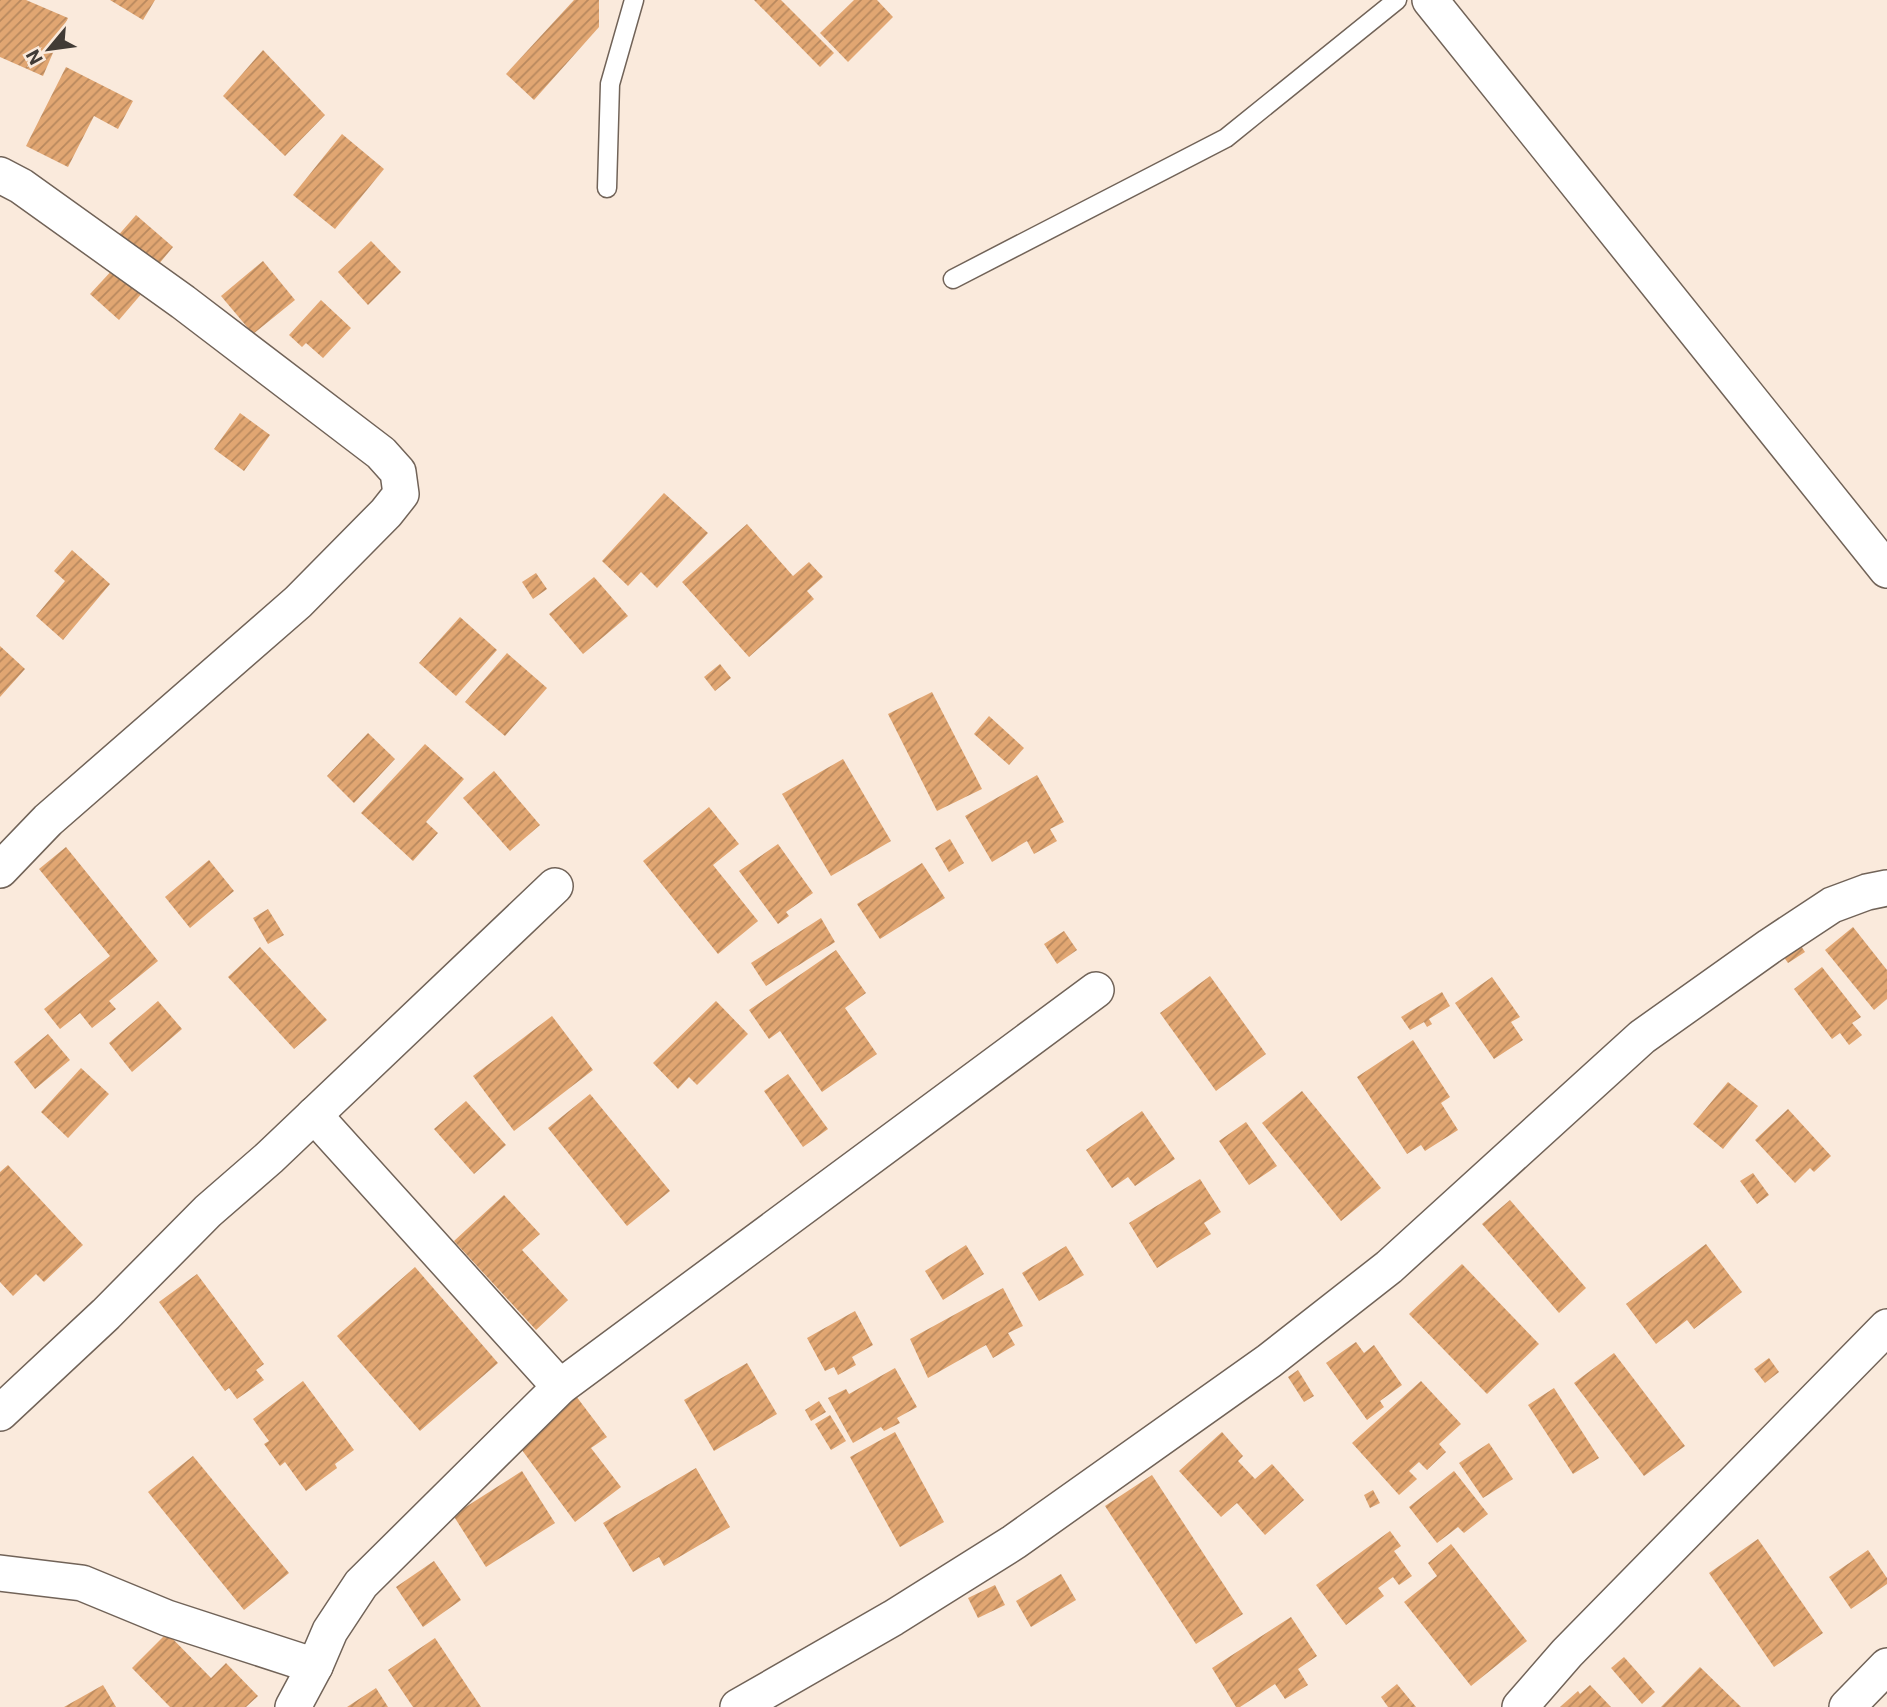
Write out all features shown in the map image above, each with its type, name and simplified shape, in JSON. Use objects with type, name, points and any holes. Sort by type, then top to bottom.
[{"type":"street","points":[[1430,0],[1887,570]]},
{"type":"street","points":[[0,175],[21,186],[183,302],[381,453],[398,472],[401,494],[386,513],[298,602],[48,820],[0,870]]},
{"type":"street","points":[[0,1413],[106,1314],[208,1211],[314,1115],[555,886]]},
{"type":"street","points":[[738,1707],[893,1618],[1014,1542],[1247,1377],[1389,1267],[1642,1037],[1832,905],[1887,888]]},
{"type":"street","points":[[293,1707],[330,1631],[360,1584],[560,1387],[1096,990]]},
{"type":"street","points":[[314,1115],[560,1387]]},
{"type":"street","points":[[1520,1707],[1567,1653],[1887,1327]]},
{"type":"street","points":[[0,1573],[82,1583],[167,1618],[315,1666]]},
{"type":"street","points":[[1847,1707],[1887,1666]]},
{"type":"lane","points":[[607,188],[610,84],[634,0]]},
{"type":"lane","points":[[953,279],[1226,138],[1397,0]]},
{"type":"building","points":[[0,0],[26,0],[68,18],[43,76],[0,57]]},
{"type":"building","points":[[110,0],[155,0],[143,20]]},
{"type":"building","points":[[574,0],[599,0],[599,27],[534,100],[506,74]]},
{"type":"building","points":[[754,0],[781,0],[834,53],[820,67]]},
{"type":"building","points":[[854,0],[877,0],[893,17],[848,62],[820,33]]},
{"type":"building","points":[[263,50],[325,115],[285,156],[223,96]]},
{"type":"building","points":[[66,67],[133,101],[118,129],[94,116],[68,167],[26,146]]},
{"type":"building","points":[[342,134],[384,169],[335,229],[293,195]]},
{"type":"building","points":[[136,215],[173,247],[153,271],[116,238]]},
{"type":"building","points":[[371,241],[401,272],[368,305],[338,272]]},
{"type":"building","points":[[263,261],[295,300],[253,334],[221,296]]},
{"type":"building","points":[[115,267],[143,292],[119,320],[90,294]]},
{"type":"building","points":[[321,300],[351,328],[323,358],[306,343],[302,347],[289,335]]},
{"type":"building","points":[[240,413],[270,435],[244,471],[214,449]]},
{"type":"building","points":[[664,493],[708,533],[657,588],[641,572],[628,586],[602,561]]},
{"type":"building","points":[[747,524],[793,576],[809,562],[823,577],[807,591],[814,599],[749,657],[682,582]]},
{"type":"building","points":[[72,550],[110,584],[63,640],[36,616],[65,581],[54,571]]},
{"type":"building","points":[[536,573],[547,589],[533,599],[522,582]]},
{"type":"building","points":[[594,577],[628,616],[583,654],[549,614]]},
{"type":"building","points":[[460,617],[497,650],[456,696],[419,663]]},
{"type":"building","points":[[0,646],[25,669],[0,697]]},
{"type":"building","points":[[507,653],[547,688],[505,736],[465,702]]},
{"type":"building","points":[[720,664],[731,678],[715,691],[704,677]]},
{"type":"building","points":[[932,692],[982,789],[937,811],[888,714]]},
{"type":"building","points":[[989,716],[1024,748],[1009,765],[974,734]]},
{"type":"building","points":[[368,733],[395,759],[354,803],[327,776]]},
{"type":"building","points":[[425,744],[464,779],[426,822],[438,833],[413,861],[361,813]]},
{"type":"building","points":[[843,759],[891,841],[831,876],[782,794]]},
{"type":"building","points":[[494,771],[540,825],[510,851],[463,798]]},
{"type":"building","points":[[1037,775],[1064,822],[1050,829],[1057,841],[1034,854],[1027,841],[992,862],[965,816]]},
{"type":"building","points":[[709,807],[739,844],[713,865],[758,921],[718,954],[643,861]]},
{"type":"building","points":[[950,839],[964,863],[949,872],[935,848]]},
{"type":"building","points":[[778,844],[813,893],[786,912],[789,916],[778,924],[739,871]]},
{"type":"building","points":[[66,847],[158,961],[109,1001],[116,1009],[92,1028],[80,1013],[60,1029],[44,1009],[110,956],[39,869]]},
{"type":"building","points":[[209,860],[234,891],[190,928],[165,897]]},
{"type":"building","points":[[922,863],[945,898],[880,939],[857,904]]},
{"type":"building","points":[[268,909],[284,935],[268,944],[253,918]]},
{"type":"building","points":[[821,918],[835,942],[766,986],[751,963]]},
{"type":"building","points":[[1853,927],[1887,970],[1887,999],[1874,1010],[1825,950]]},
{"type":"building","points":[[1064,931],[1077,950],[1057,964],[1044,944]]},
{"type":"building","points":[[1795,937],[1805,952],[1788,963],[1778,949]]},
{"type":"building","points":[[260,947],[327,1020],[294,1049],[228,977]]},
{"type":"building","points":[[836,950],[866,993],[845,1008],[877,1054],[822,1092],[780,1031],[769,1039],[749,1010]]},
{"type":"building","points":[[1822,967],[1861,1017],[1852,1023],[1862,1035],[1849,1045],[1840,1033],[1832,1039],[1794,989]]},
{"type":"building","points":[[1210,976],[1266,1054],[1216,1091],[1160,1013]]},
{"type":"building","points":[[1492,977],[1520,1017],[1511,1022],[1523,1040],[1494,1059],[1455,1003]]},
{"type":"building","points":[[1442,992],[1450,1006],[1429,1019],[1432,1024],[1427,1027],[1424,1022],[1410,1030],[1401,1017]]},
{"type":"building","points":[[158,1001],[182,1029],[132,1072],[109,1043]]},
{"type":"building","points":[[716,1001],[748,1034],[697,1085],[689,1077],[678,1089],[653,1063]]},
{"type":"building","points":[[552,1016],[593,1070],[514,1131],[473,1076]]},
{"type":"building","points":[[48,1034],[70,1060],[35,1089],[14,1062]]},
{"type":"building","points":[[1413,1040],[1450,1097],[1441,1103],[1458,1130],[1425,1151],[1421,1145],[1407,1154],[1357,1077]]},
{"type":"building","points":[[81,1068],[109,1094],[68,1138],[41,1112]]},
{"type":"building","points":[[788,1074],[828,1129],[803,1147],[764,1091]]},
{"type":"building","points":[[1728,1082],[1758,1106],[1723,1149],[1693,1124]]},
{"type":"building","points":[[1302,1091],[1381,1188],[1341,1221],[1262,1123]]},
{"type":"building","points":[[590,1094],[670,1191],[627,1226],[548,1128]]},
{"type":"building","points":[[466,1101],[506,1145],[474,1174],[434,1129]]},
{"type":"building","points":[[1788,1109],[1831,1156],[1814,1172],[1810,1168],[1795,1183],[1755,1140]]},
{"type":"building","points":[[1142,1111],[1175,1159],[1135,1186],[1128,1177],[1112,1188],[1086,1150]]},
{"type":"building","points":[[1246,1122],[1277,1166],[1249,1185],[1219,1141]]},
{"type":"building","points":[[8,1165],[83,1245],[44,1282],[36,1274],[13,1296],[0,1282],[0,1172]]},
{"type":"building","points":[[1753,1173],[1769,1195],[1757,1204],[1740,1181]]},
{"type":"building","points":[[1200,1179],[1221,1212],[1204,1223],[1211,1234],[1157,1268],[1129,1223]]},
{"type":"building","points":[[504,1195],[540,1234],[522,1250],[568,1300],[536,1330],[454,1241]]},
{"type":"building","points":[[1510,1200],[1586,1288],[1559,1313],[1482,1224]]},
{"type":"building","points":[[1706,1244],[1742,1292],[1694,1329],[1687,1320],[1656,1344],[1626,1304]]},
{"type":"building","points":[[966,1245],[984,1274],[943,1300],[925,1271]]},
{"type":"building","points":[[1066,1246],[1084,1275],[1039,1301],[1022,1273]]},
{"type":"building","points":[[1462,1264],[1539,1344],[1487,1394],[1409,1314]]},
{"type":"building","points":[[415,1267],[498,1363],[420,1431],[337,1336]]},
{"type":"building","points":[[197,1274],[264,1364],[256,1370],[264,1380],[237,1399],[229,1388],[225,1391],[159,1302]]},
{"type":"building","points":[[1003,1288],[1023,1326],[1008,1333],[1015,1345],[993,1358],[986,1345],[928,1378],[910,1339]]},
{"type":"building","points":[[855,1311],[873,1345],[852,1357],[856,1365],[838,1375],[834,1367],[825,1371],[807,1338]]},
{"type":"building","points":[[1356,1342],[1364,1353],[1374,1345],[1402,1385],[1380,1401],[1384,1407],[1367,1420],[1326,1363]]},
{"type":"building","points":[[1614,1353],[1685,1446],[1644,1476],[1574,1383]]},
{"type":"building","points":[[1769,1358],[1779,1372],[1765,1383],[1754,1369]]},
{"type":"building","points":[[747,1363],[777,1414],[714,1451],[684,1400]]},
{"type":"building","points":[[895,1368],[917,1407],[897,1418],[900,1423],[884,1431],[881,1427],[853,1443],[828,1398],[846,1389],[849,1394]]},
{"type":"building","points":[[1298,1370],[1314,1396],[1304,1402],[1288,1377]]},
{"type":"building","points":[[303,1381],[354,1450],[335,1464],[337,1468],[306,1491],[285,1462],[280,1466],[264,1444],[269,1441],[253,1419]]},
{"type":"building","points":[[1421,1381],[1461,1424],[1439,1444],[1446,1452],[1427,1470],[1419,1462],[1409,1471],[1417,1479],[1399,1495],[1352,1443]]},
{"type":"building","points":[[1554,1388],[1599,1458],[1573,1474],[1528,1405]]},
{"type":"building","points":[[576,1396],[607,1437],[591,1448],[621,1487],[575,1522],[516,1442]]},
{"type":"building","points":[[819,1401],[826,1412],[811,1421],[805,1410]]},
{"type":"building","points":[[830,1415],[846,1441],[831,1450],[815,1424]]},
{"type":"building","points":[[895,1432],[944,1522],[900,1547],[850,1457]]},
{"type":"building","points":[[1222,1432],[1243,1456],[1238,1461],[1255,1479],[1272,1464],[1304,1500],[1265,1535],[1237,1503],[1221,1517],[1179,1471]]},
{"type":"building","points":[[1489,1443],[1513,1479],[1483,1498],[1459,1463]]},
{"type":"building","points":[[193,1456],[289,1573],[244,1610],[148,1492]]},
{"type":"building","points":[[696,1468],[730,1527],[664,1566],[659,1557],[633,1572],[603,1523]]},
{"type":"building","points":[[522,1471],[555,1523],[486,1567],[453,1515]]},
{"type":"building","points":[[1454,1471],[1488,1514],[1464,1533],[1458,1527],[1437,1543],[1409,1507]]},
{"type":"building","points":[[1152,1475],[1243,1614],[1196,1644],[1105,1506]]},
{"type":"building","points":[[1373,1490],[1380,1503],[1370,1508],[1364,1495]]},
{"type":"building","points":[[1390,1531],[1401,1546],[1394,1551],[1412,1576],[1399,1585],[1393,1577],[1378,1588],[1384,1596],[1346,1625],[1316,1585]]},
{"type":"building","points":[[1758,1539],[1823,1633],[1774,1667],[1709,1573]]},
{"type":"building","points":[[1451,1544],[1527,1641],[1471,1686],[1404,1602],[1437,1576],[1428,1563]]},
{"type":"building","points":[[1868,1550],[1887,1578],[1887,1584],[1851,1609],[1829,1577]]},
{"type":"building","points":[[434,1561],[461,1600],[423,1627],[396,1587]]},
{"type":"building","points":[[1061,1574],[1076,1600],[1031,1627],[1016,1601]]},
{"type":"building","points":[[995,1585],[1005,1605],[978,1618],[968,1598]]},
{"type":"building","points":[[1291,1617],[1317,1656],[1298,1669],[1308,1685],[1285,1699],[1275,1684],[1236,1707],[1212,1668]]},
{"type":"building","points":[[167,1633],[211,1678],[226,1663],[258,1696],[246,1707],[170,1707],[132,1668]]},
{"type":"building","points":[[435,1638],[481,1707],[413,1707],[388,1670]]},
{"type":"building","points":[[1624,1657],[1655,1692],[1642,1704],[1611,1668]]},
{"type":"building","points":[[1700,1667],[1741,1707],[1661,1707]]},
{"type":"building","points":[[1397,1684],[1416,1707],[1388,1707],[1381,1697]]},
{"type":"building","points":[[103,1685],[116,1707],[64,1707]]},
{"type":"building","points":[[1590,1685],[1611,1707],[1560,1707],[1578,1691],[1580,1694]]},
{"type":"building","points":[[376,1688],[388,1707],[347,1707]]}]
